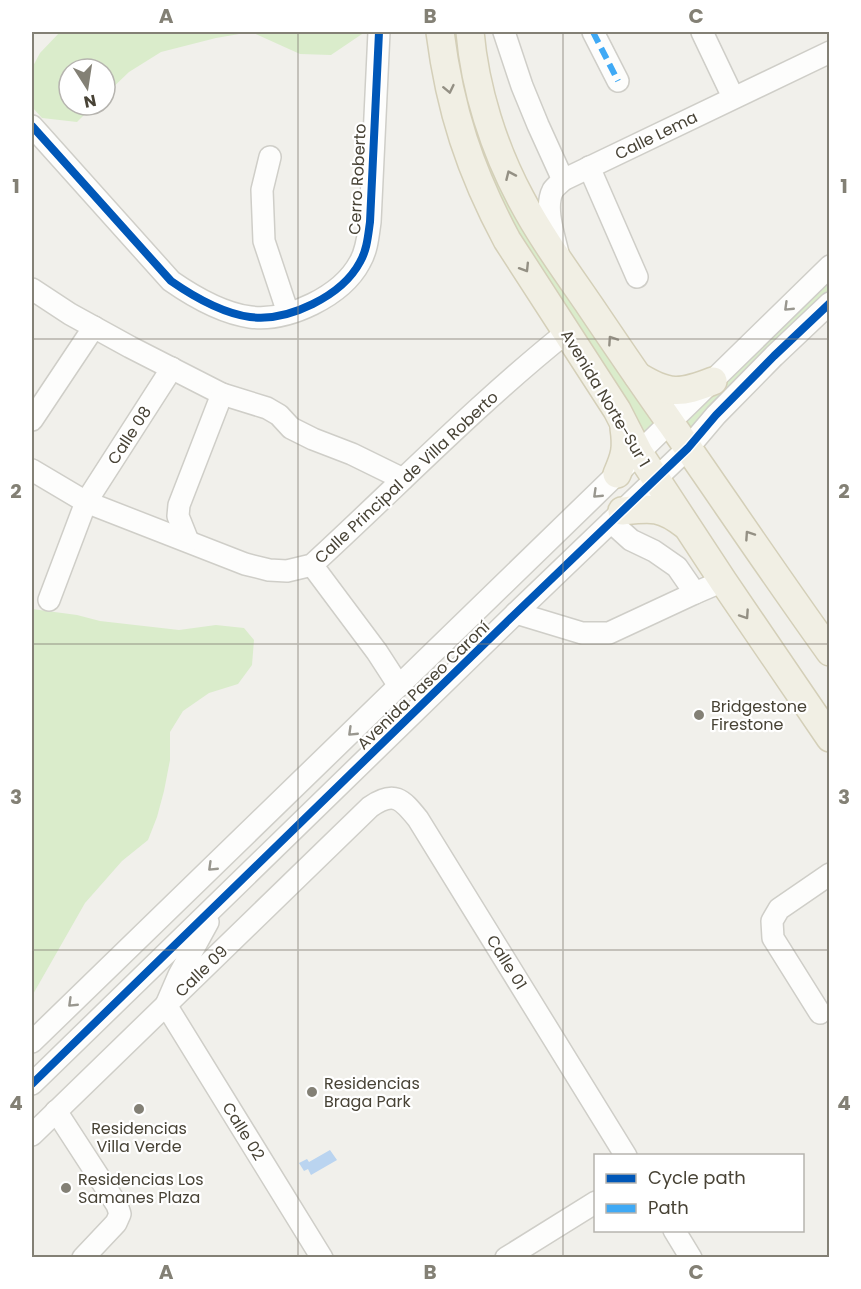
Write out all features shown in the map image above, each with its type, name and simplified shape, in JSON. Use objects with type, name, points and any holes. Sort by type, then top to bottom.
[{"type":"main road","name":"Avenida Norte-Sur 1","points":[[440,32],[455,116],[478,180],[507,240],[617,410],[639,453],[830,738]]},
{"type":"main road","name":"Avenida Norte-Sur 1","points":[[470,32],[485,112],[521,198],[560,263],[636,375],[830,652]]},
{"type":"main road","points":[[636,375],[656,387],[674,391],[696,388],[713,381]]},
{"type":"main road","points":[[617,410],[624,429],[627,447],[617,474]]},
{"type":"main road","points":[[616,517],[647,508],[661,510],[674,516],[688,528]]},
{"type":"street","name":"Cerro Roberto","points":[[32,126],[171,281],[188,293],[229,312],[251,317],[288,314],[324,298],[354,272],[362,260],[370,222],[379,32]]},
{"type":"street","points":[[504,32],[522,86],[563,180],[553,189],[549,205],[551,226],[560,263]]},
{"type":"street","points":[[593,32],[618,81]]},
{"type":"street","points":[[702,32],[734,97]]},
{"type":"street","name":"Calle Lema","points":[[563,180],[830,52]]},
{"type":"street","points":[[270,157],[262,190],[264,242],[288,314]]},
{"type":"street","points":[[589,167],[637,276]]},
{"type":"street","name":"Avenida Paseo Caroní","points":[[32,1042],[830,266]]},
{"type":"street","points":[[32,288],[70,314],[222,394],[267,408],[279,415],[291,428],[352,454],[404,480]]},
{"type":"street","name":"Avenida Paseo Caroní","points":[[32,1084],[516,612],[688,448],[733,399],[830,303]]},
{"type":"street","points":[[32,420],[94,327]]},
{"type":"street","name":"Calle Principal de Villa Roberto","points":[[32,470],[86,502],[245,564],[269,570],[287,571],[312,565],[485,402],[567,332]]},
{"type":"street","name":"Calle 08","points":[[49,600],[86,502],[172,368]]},
{"type":"street","points":[[188,541],[178,516],[178,505],[222,394]]},
{"type":"street","points":[[616,517],[631,540],[654,551],[677,567],[695,593]]},
{"type":"street","points":[[312,565],[377,652],[399,686]]},
{"type":"street","points":[[516,612],[582,633],[609,633],[723,581]]},
{"type":"street","points":[[798,608],[821,626],[830,630]]},
{"type":"street","name":"Calle 01","points":[[370,807],[390,797],[398,799],[407,805],[418,819],[625,1154]]},
{"type":"street","name":"Calle 09","points":[[32,1135],[370,807]]},
{"type":"street","points":[[820,1013],[773,938],[772,921],[779,909],[830,874]]},
{"type":"street","points":[[166,1005],[188,958],[219,902]]},
{"type":"street","name":"Calle 02","points":[[166,1005],[322,1257]]},
{"type":"street","points":[[56,1111],[117,1205],[120,1214],[117,1223],[83,1257]]},
{"type":"street","points":[[506,1257],[594,1203]]},
{"type":"street","points":[[675,1232],[691,1257]]},
{"type":"green space","points":[[60,32],[251,32],[161,52],[129,72],[117,84],[117,57],[57,57],[57,117],[82,117],[77,122],[42,118],[32,107],[32,68],[40,53]]},
{"type":"green space","points":[[251,32],[365,32],[331,55],[300,54]]},
{"type":"green space","points":[[440,32],[470,32],[495,140],[670,422],[829,266],[829,303],[688,448],[670,423],[639,453],[507,240]]},
{"type":"green space","points":[[32,609],[77,615],[100,621],[179,630],[216,625],[244,628],[254,640],[252,665],[238,684],[209,693],[183,711],[170,732],[170,760],[164,791],[148,840],[122,861],[85,903],[32,996]]},
{"type":"water","points":[[330,1150],[337,1160],[311,1175],[308,1169],[304,1171],[299,1163],[307,1159],[309,1162]]},
{"type":"marked path","points":[[593,32],[618,81]]},
{"type":"cycle path","points":[[32,126],[171,281],[198,298],[239,315],[265,317],[297,311],[341,286],[360,262],[367,243],[370,222],[379,32]]},
{"type":"cycle path","points":[[32,1084],[688,448],[716,415],[830,303]]},
{"type":"place","name":"Bridgestone Firestone","points":[[699,715]]},
{"type":"place","name":"Residencias Braga Park","points":[[312,1092]]},
{"type":"place","name":"Residencias Villa Verde","points":[[139,1109]]},
{"type":"place","name":"Residencias Los Samanes Plaza","points":[[66,1188]]}]
